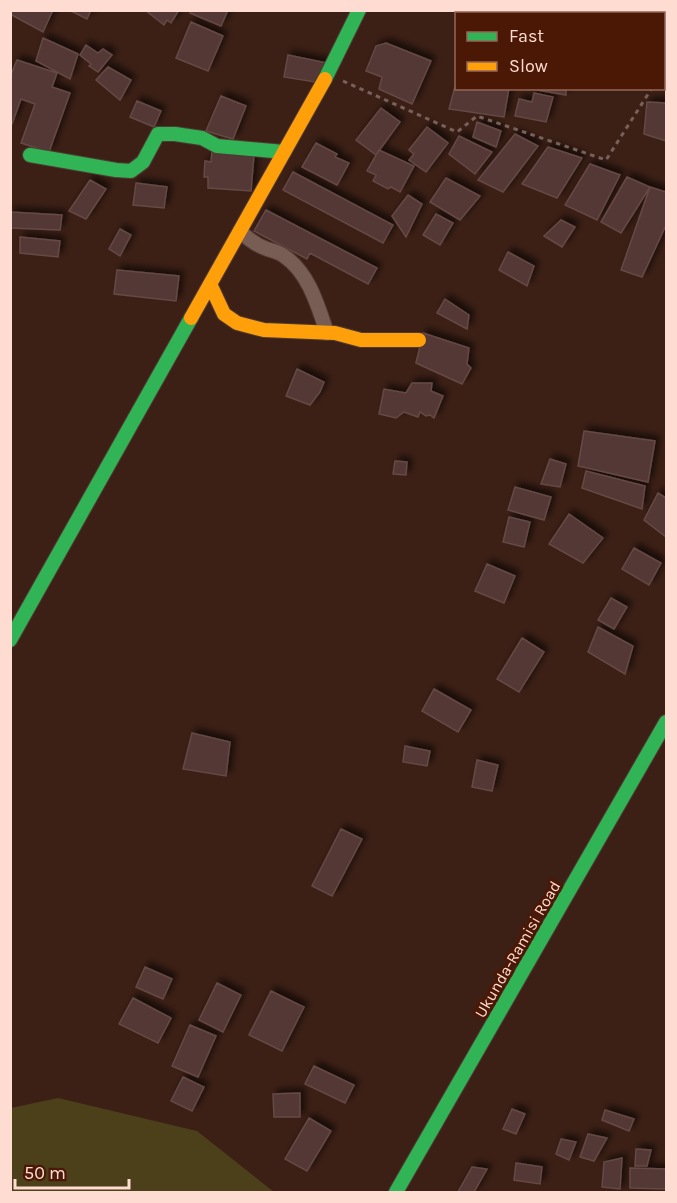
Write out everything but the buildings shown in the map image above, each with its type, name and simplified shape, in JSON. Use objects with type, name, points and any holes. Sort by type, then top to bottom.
[{"type":"main road","points":[[10,640],[328,74],[359,10]]},
{"type":"main road","points":[[30,155],[131,171],[143,162],[158,134],[202,138],[217,146],[284,152]]},
{"type":"main road","points":[[210,284],[224,314],[237,323],[264,330],[335,333],[361,340],[419,340]]},
{"type":"main road","name":"Ukunda-Ramisi Road","points":[[396,1192],[666,722]]},
{"type":"street","points":[[240,231],[252,242],[282,254],[303,274],[327,333]]},
{"type":"path","points":[[328,74],[457,132],[477,116],[606,160],[651,90]]},
{"type":"shaded area","points":[[58,1098],[197,1131],[274,1192],[11,1192],[11,1108]]},
{"type":"traffic: fast","points":[[325,79],[359,10]]},
{"type":"traffic: fast","points":[[30,155],[131,171],[143,162],[158,134],[202,138],[217,146],[284,152]]},
{"type":"traffic: fast","points":[[10,640],[191,318]]},
{"type":"traffic: fast","points":[[396,1192],[666,722]]},
{"type":"traffic: slow","points":[[191,318],[325,79]]},
{"type":"traffic: slow","points":[[210,284],[224,314],[237,323],[264,330],[335,333],[361,340],[419,340]]}]
